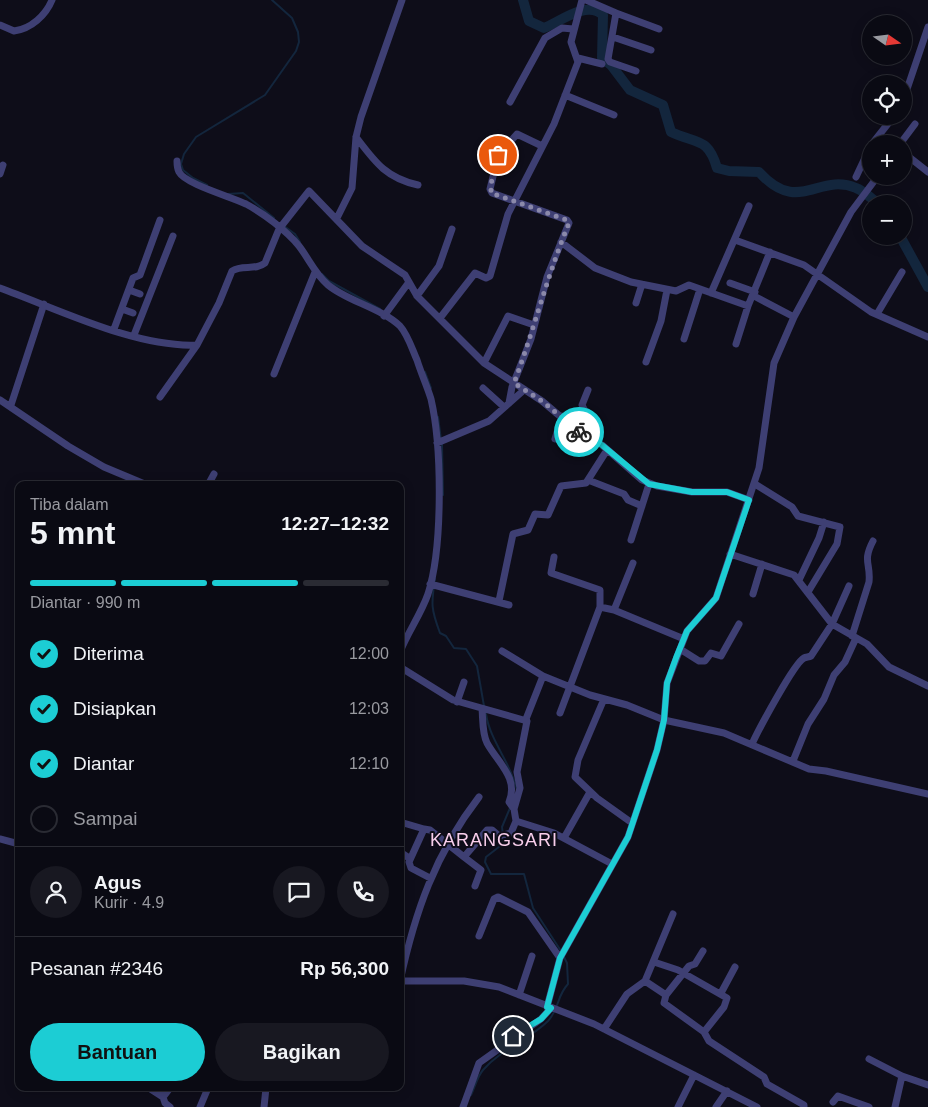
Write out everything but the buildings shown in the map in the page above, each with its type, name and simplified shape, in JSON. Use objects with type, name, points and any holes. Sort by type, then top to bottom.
[{"type":"street","points":[[0,25],[14,31],[28,27],[48,11],[52,0]]},
{"type":"street","points":[[337,218],[352,188],[356,137],[364,108],[402,0]]},
{"type":"street","points":[[440,318],[475,273],[486,278],[490,276],[508,214],[566,95],[578,58],[571,42],[573,29],[583,1],[659,28]]},
{"type":"street","points":[[616,13],[613,38],[608,55],[610,62],[636,71]]},
{"type":"street","points":[[912,75],[928,27]]},
{"type":"street","points":[[510,102],[545,38],[562,28],[573,29]]},
{"type":"street","points":[[613,38],[651,50]]},
{"type":"street","points":[[578,58],[602,64]]},
{"type":"street","points":[[566,95],[614,115]]},
{"type":"street","points":[[907,135],[915,124]]},
{"type":"street","points":[[507,405],[548,277],[569,223],[567,220],[490,192],[498,156],[518,133],[542,146]]},
{"type":"street","points":[[356,137],[371,157],[385,170],[399,181],[418,186]]},
{"type":"street","points":[[912,159],[928,172]]},
{"type":"street","points":[[178,160],[177,166],[182,175],[220,195],[248,206],[282,226],[298,245],[315,272],[332,288],[386,314],[399,326],[412,349],[430,398],[441,442],[439,510],[433,585],[404,644]]},
{"type":"street","points":[[0,174],[3,165]]},
{"type":"street","points":[[856,177],[862,165]]},
{"type":"street","points":[[463,1107],[479,1063],[541,1019],[553,1008],[561,958],[632,823],[664,720],[667,683],[680,649],[697,618],[716,598],[755,484],[762,454],[771,374],[794,317],[851,212],[871,185]]},
{"type":"street","points":[[160,397],[197,345],[219,303],[232,271],[236,268],[257,267],[265,263],[282,226],[308,192],[337,218],[362,246],[401,272],[417,296],[484,362],[562,416],[581,434],[607,450],[649,484],[692,492],[727,492],[749,500]]},
{"type":"street","points":[[711,293],[749,206]]},
{"type":"street","points":[[114,329],[133,278],[140,275],[160,220]]},
{"type":"street","points":[[417,296],[439,266],[452,229]]},
{"type":"street","points":[[134,335],[173,236]]},
{"type":"street","points":[[735,240],[791,259],[819,273],[877,314],[928,337]]},
{"type":"street","points":[[561,242],[595,268],[642,284],[667,290],[676,291],[686,285],[748,306]]},
{"type":"street","points":[[736,344],[748,306],[770,252]]},
{"type":"street","points":[[274,374],[315,272]]},
{"type":"street","points":[[877,314],[902,272]]},
{"type":"street","points":[[386,314],[409,282]]},
{"type":"street","points":[[730,283],[754,294],[794,317]]},
{"type":"street","points":[[636,303],[642,284]]},
{"type":"street","points":[[0,288],[134,335],[181,346],[197,345]]},
{"type":"street","points":[[684,339],[700,289]]},
{"type":"street","points":[[129,290],[140,294]]},
{"type":"street","points":[[646,362],[661,321],[667,290]]},
{"type":"street","points":[[11,405],[44,304]]},
{"type":"street","points":[[122,309],[133,313]]},
{"type":"street","points":[[484,362],[508,316],[534,325]]},
{"type":"street","points":[[483,388],[507,405]]},
{"type":"street","points":[[441,442],[489,420],[524,390]]},
{"type":"street","points":[[581,434],[588,415],[582,406],[588,390]]},
{"type":"street","points":[[0,400],[11,405],[68,446],[104,467],[137,481]]},
{"type":"street","points":[[555,439],[562,416]]},
{"type":"street","points":[[498,601],[514,534],[528,530],[535,514],[548,515],[561,486],[578,485],[588,480],[607,450]]},
{"type":"street","points":[[210,481],[214,474]]},
{"type":"street","points":[[588,480],[624,494],[628,500],[642,506]]},
{"type":"street","points":[[631,540],[649,484]]},
{"type":"street","points":[[755,484],[792,507],[798,516],[840,528],[837,544],[808,592]]},
{"type":"street","points":[[799,580],[819,538],[824,522]]},
{"type":"street","points":[[793,761],[808,724],[824,699],[834,675],[845,662],[869,582],[866,560],[873,541]]},
{"type":"street","points":[[730,554],[788,572],[799,580],[832,624],[867,644],[889,667],[928,686]]},
{"type":"street","points":[[554,557],[551,573],[600,590],[600,606],[560,713]]},
{"type":"street","points":[[614,610],[633,563]]},
{"type":"street","points":[[753,594],[762,564]]},
{"type":"street","points":[[433,585],[509,605]]},
{"type":"street","points":[[752,744],[768,712],[796,668],[803,659],[811,656],[832,624],[849,586]]},
{"type":"street","points":[[600,606],[684,639]]},
{"type":"street","points":[[680,649],[699,662],[705,660],[711,654],[721,656],[739,624]]},
{"type":"street","points":[[502,651],[543,676],[569,687],[664,720],[712,729],[809,769],[826,771],[928,794]]},
{"type":"street","points":[[404,670],[438,693],[457,702],[526,719]]},
{"type":"street","points":[[464,857],[490,830],[499,836],[509,834],[516,821],[512,807],[527,726],[526,719],[543,676]]},
{"type":"street","points":[[457,702],[464,682]]},
{"type":"street","points":[[604,699],[575,771],[576,777],[590,792],[632,823]]},
{"type":"street","points":[[483,709],[486,742],[516,788]]},
{"type":"street","points":[[564,838],[590,792]]},
{"type":"street","points":[[404,964],[413,926],[430,878],[446,844],[479,797]]},
{"type":"street","points":[[516,821],[549,830],[612,864]]},
{"type":"street","points":[[404,823],[430,830],[481,870],[475,886]]},
{"type":"street","points":[[424,829],[410,858],[411,868],[430,878]]},
{"type":"street","points":[[0,838],[15,843]]},
{"type":"street","points":[[404,854],[410,858]]},
{"type":"street","points":[[479,936],[494,899],[498,897],[528,912],[561,958]]},
{"type":"street","points":[[604,1029],[623,999],[645,981],[673,914]]},
{"type":"street","points":[[703,951],[695,964],[689,966],[666,996],[664,1002],[704,1032],[709,1041],[764,1077],[766,1084],[804,1105],[804,1107]]},
{"type":"street","points":[[519,995],[532,956]]},
{"type":"street","points":[[654,962],[684,973],[721,993],[728,1001],[704,1032]]},
{"type":"street","points":[[721,993],[734,967]]},
{"type":"street","points":[[404,981],[473,982],[499,987],[604,1029],[757,1107]]},
{"type":"street","points":[[645,981],[666,996]]},
{"type":"street","points":[[869,1059],[902,1076],[928,1085]]},
{"type":"street","points":[[678,1107],[694,1075]]},
{"type":"street","points":[[894,1107],[902,1076]]},
{"type":"street","points":[[154,1091],[163,1097],[165,1103],[170,1107]]},
{"type":"street","points":[[163,1097],[168,1091]]},
{"type":"street","points":[[200,1107],[207,1091]]},
{"type":"street","points":[[264,1107],[266,1091]]},
{"type":"street","points":[[716,1107],[727,1091]]},
{"type":"street","points":[[833,1102],[839,1096],[869,1107]]},
{"type":"waterway","points":[[207,185],[183,170],[181,164],[184,154],[196,137],[265,95],[296,51],[299,42],[298,32],[292,18],[272,0]]},
{"type":"waterway","points":[[523,0],[529,21],[544,28],[582,11],[597,11],[603,15],[602,58],[611,65],[630,90],[663,105],[671,132],[695,140],[705,146],[714,158],[717,168],[729,171],[759,172],[773,185],[786,191],[808,191],[830,185],[843,185],[859,189],[868,195]]},
{"type":"waterway","points":[[228,194],[243,193],[274,218]]},
{"type":"waterway","points":[[284,226],[295,234],[300,242]]},
{"type":"waterway","points":[[905,245],[928,287]]},
{"type":"waterway","points":[[322,274],[329,281],[380,309]]},
{"type":"waterway","points":[[425,372],[431,388]]},
{"type":"waterway","points":[[438,417],[441,440]]},
{"type":"waterway","points":[[442,444],[443,495]]},
{"type":"waterway","points":[[435,579],[433,606],[440,633],[446,636],[454,648],[466,649],[477,666],[484,706]]},
{"type":"waterway","points":[[486,714],[488,724],[517,790]]},
{"type":"waterway","points":[[510,808],[502,827],[504,843],[486,857],[485,862],[491,874],[524,874],[533,908],[561,951]]},
{"type":"waterway","points":[[471,1095],[479,1076],[490,1063],[540,1028],[552,1016],[568,984],[567,963],[564,957]]},
{"type":"way so far","points":[[498,155],[490,189],[491,193],[510,198],[515,202],[567,220],[569,223],[557,250],[531,339],[514,383],[542,401],[579,432]]},
{"type":"district","name":"KARANGSARI","points":[[494,840]]},
{"type":"route","points":[[513,1036],[541,1019],[551,1008],[547,1007],[560,958],[628,837],[657,750],[664,720],[667,683],[687,631],[716,598],[749,500],[727,492],[707,490],[692,492],[649,484],[617,460],[602,445],[579,432]]}]
